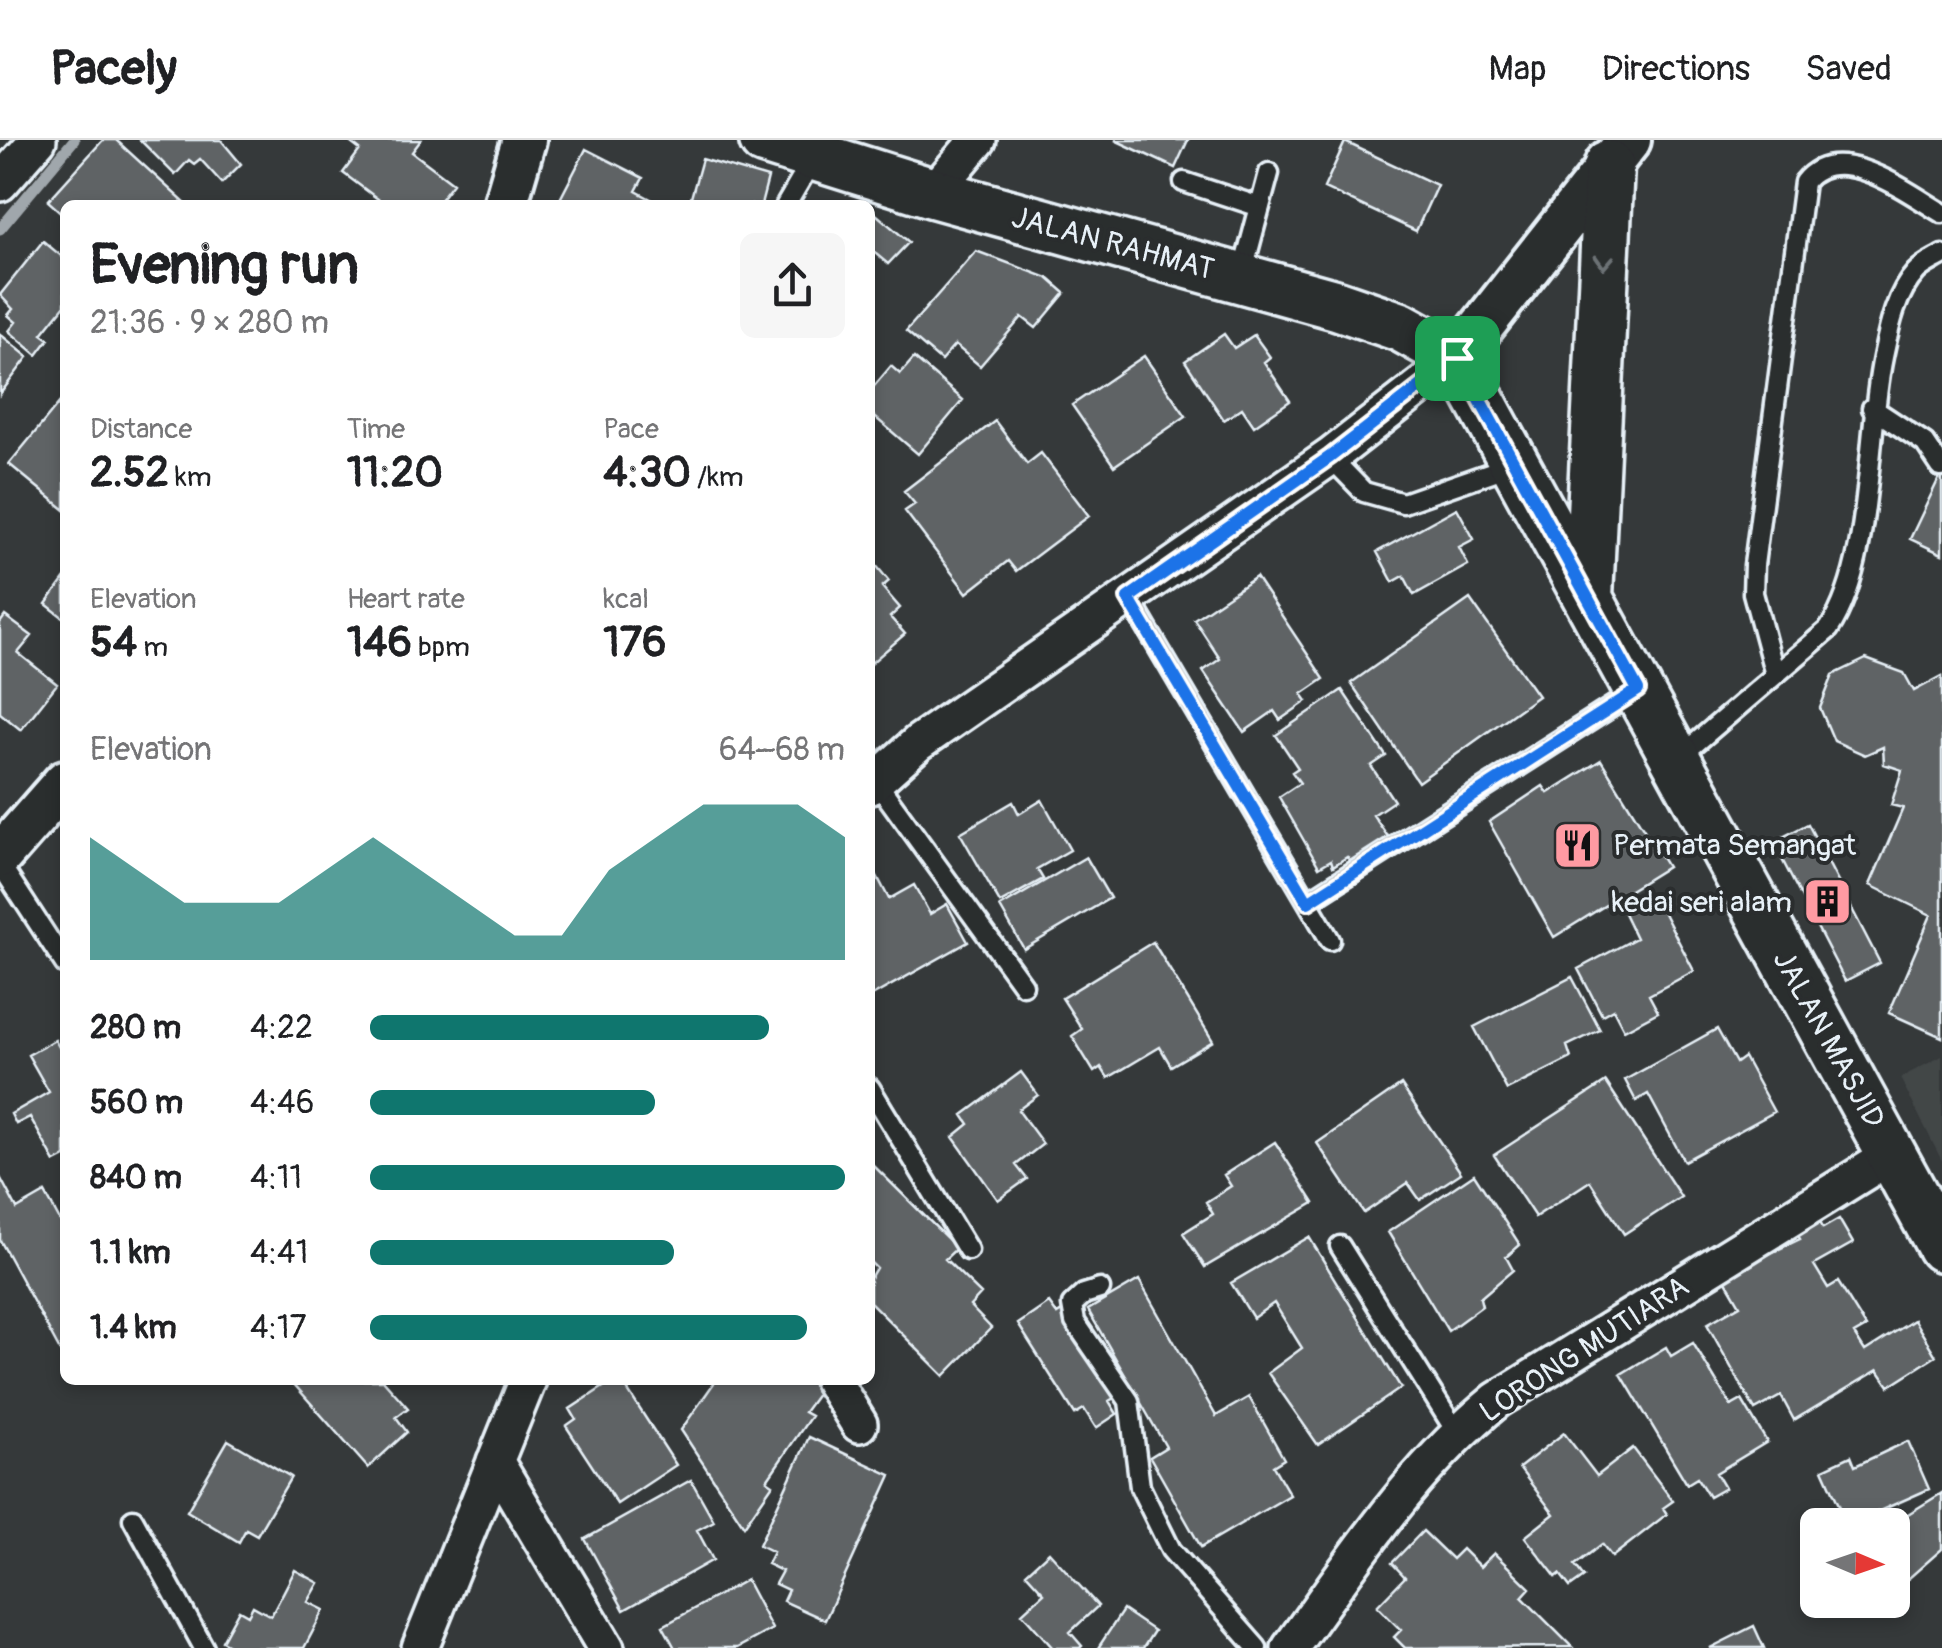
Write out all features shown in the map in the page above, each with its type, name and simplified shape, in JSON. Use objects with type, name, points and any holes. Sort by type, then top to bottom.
[{"type":"main road","name":"JALAN RAHMAT","points":[[764,140],[933,193],[1401,327],[1457,358]]},
{"type":"main road","points":[[1588,597],[1619,152]]},
{"type":"main road","name":"JALAN MASJID","points":[[1457,358],[1942,1247]]},
{"type":"street","points":[[0,183],[38,140]]},
{"type":"street","points":[[506,200],[524,140]]},
{"type":"street","points":[[933,193],[978,140]]},
{"type":"street","points":[[875,780],[918,743],[1330,457],[1457,358],[1619,152]]},
{"type":"street","points":[[0,856],[60,788]]},
{"type":"street","name":"LORONG MUTIARA","points":[[1290,1648],[1418,1472],[1497,1400],[1892,1155]]},
{"type":"street","points":[[420,1648],[526,1385]]},
{"type":"street","points":[[835,1385],[859,1424]]},
{"type":"street","points":[[495,1461],[606,1648]]},
{"type":"lane","points":[[789,200],[814,157]]},
{"type":"lane","points":[[1775,675],[1753,594],[1754,565],[1804,182],[1814,166],[1834,158],[1854,159],[1942,213]]},
{"type":"lane","points":[[1240,278],[1269,174]]},
{"type":"lane","points":[[1184,182],[1260,207]]},
{"type":"lane","points":[[1676,759],[1829,629],[1846,603],[1855,572],[1872,408],[1892,313],[1917,271],[1942,255]]},
{"type":"lane","points":[[1872,408],[1925,443],[1941,467]]},
{"type":"lane","points":[[1330,457],[1364,492],[1403,503],[1516,464]]},
{"type":"lane","points":[[1128,598],[1330,940]]},
{"type":"lane","points":[[1308,902],[1638,690]]},
{"type":"lane","points":[[875,787],[1023,985]]},
{"type":"lane","points":[[0,864],[60,956]]},
{"type":"lane","points":[[875,1096],[968,1250]]},
{"type":"lane","points":[[1340,1246],[1457,1433]]},
{"type":"lane","points":[[1100,1289],[1084,1294],[1072,1305],[1075,1322],[1129,1402],[1140,1487],[1171,1550],[1258,1648]]},
{"type":"lane","points":[[133,1518],[204,1648]]},
{"type":"shaded area","points":[[1942,1056],[1942,1161],[1900,1078]]},
{"type":"building","points":[[103,140],[116,140],[182,200],[60,200],[60,212],[48,201]]},
{"type":"building","points":[[140,140],[221,140],[241,164],[222,183],[200,159],[194,164],[189,160],[175,175]]},
{"type":"building","points":[[347,140],[421,140],[412,152],[453,183],[440,200],[379,200],[343,173],[360,150]]},
{"type":"building","points":[[1115,140],[1188,140],[1175,168]]},
{"type":"building","points":[[1345,142],[1437,185],[1416,231],[1324,188]]},
{"type":"building","points":[[586,149],[643,178],[636,191],[653,200],[560,200]]},
{"type":"building","points":[[702,159],[768,178],[762,200],[690,200]]},
{"type":"building","points":[[875,213],[909,242],[888,264],[875,253]]},
{"type":"building","points":[[43,241],[60,255],[60,311],[42,334],[49,339],[37,355],[9,331],[16,322],[8,315],[13,309],[0,295]]},
{"type":"building","points":[[976,251],[1048,278],[1065,293],[1036,328],[1022,317],[980,366],[955,345],[941,361],[906,331]]},
{"type":"building","points":[[0,334],[28,357],[0,394]]},
{"type":"building","points":[[1224,334],[1234,348],[1254,335],[1270,357],[1264,362],[1290,401],[1254,426],[1242,408],[1224,420],[1185,361]]},
{"type":"building","points":[[1144,356],[1186,416],[1114,466],[1072,405]]},
{"type":"building","points":[[914,358],[963,400],[918,454],[875,417],[875,385],[891,366],[900,374]]},
{"type":"building","points":[[60,402],[60,506],[9,464]]},
{"type":"building","points":[[995,421],[1027,464],[1041,453],[1089,516],[1016,571],[1008,561],[967,593],[905,511],[915,504],[904,491]]},
{"type":"building","points":[[1942,472],[1942,554],[1910,539]]},
{"type":"building","points":[[1457,508],[1474,539],[1459,547],[1468,565],[1414,595],[1404,576],[1393,582],[1377,552]]},
{"type":"building","points":[[875,564],[889,581],[882,587],[900,608],[890,617],[905,634],[875,660]]},
{"type":"building","points":[[1256,577],[1324,679],[1302,694],[1307,701],[1280,720],[1274,711],[1244,732],[1203,671],[1220,659],[1194,619]]},
{"type":"building","points":[[60,585],[60,615],[46,604]]},
{"type":"building","points":[[1470,599],[1538,696],[1418,782],[1351,683]]},
{"type":"building","points":[[5,616],[32,636],[18,653],[57,684],[21,730],[0,713],[0,623]]},
{"type":"building","points":[[1866,659],[1904,673],[1914,691],[1942,676],[1942,1037],[1889,1013],[1931,915],[1870,885],[1903,808],[1891,805],[1902,770],[1884,764],[1883,747],[1865,755],[1834,741],[1820,708],[1833,675]]},
{"type":"building","points":[[1342,690],[1386,756],[1371,766],[1394,801],[1373,815],[1391,841],[1354,866],[1347,857],[1333,866],[1331,860],[1319,867],[1279,797],[1300,783],[1292,772],[1298,768],[1276,735]]},
{"type":"building","name":"Permata Semangat","points":[[1601,760],[1667,867],[1554,937],[1489,822],[1543,786],[1548,793]]},
{"type":"building","points":[[1042,800],[1070,850],[1037,869],[1043,879],[1000,903],[960,833],[1013,802],[1019,814]]},
{"type":"building","name":"kedai seri alam","points":[[1808,824],[1880,963],[1845,981],[1773,842]]},
{"type":"building","points":[[1086,857],[1110,898],[1024,949],[1000,907]]},
{"type":"building","points":[[875,875],[889,899],[914,885],[930,914],[947,904],[968,942],[875,994]]},
{"type":"building","points":[[1654,894],[1694,971],[1649,995],[1658,1012],[1624,1030],[1613,1009],[1602,1015],[1578,969],[1636,938],[1623,911]]},
{"type":"building","points":[[1153,942],[1213,1041],[1171,1066],[1160,1047],[1108,1078],[1101,1067],[1094,1072],[1072,1036],[1082,1029],[1062,998]]},
{"type":"building","points":[[1572,977],[1600,1030],[1567,1046],[1571,1058],[1507,1090],[1474,1027]]},
{"type":"building","points":[[1717,1029],[1736,1063],[1744,1057],[1774,1112],[1684,1161],[1648,1094],[1636,1101],[1625,1080]]},
{"type":"building","points":[[55,1040],[60,1049],[60,1160],[55,1162],[30,1117],[16,1124],[11,1114],[49,1092],[28,1055]]},
{"type":"building","points":[[1021,1072],[1038,1095],[1018,1110],[1043,1144],[1016,1165],[1027,1179],[998,1200],[953,1137],[969,1124],[963,1115]]},
{"type":"building","points":[[1606,1082],[1681,1197],[1624,1234],[1590,1181],[1535,1217],[1494,1155]]},
{"type":"building","points":[[1401,1085],[1461,1173],[1420,1200],[1408,1183],[1364,1213],[1317,1143]]},
{"type":"building","points":[[1275,1142],[1314,1203],[1205,1267],[1183,1233],[1213,1214],[1206,1202],[1231,1186],[1224,1175]]},
{"type":"building","points":[[875,1167],[957,1248],[945,1259],[981,1294],[970,1306],[991,1328],[944,1376],[875,1307]]},
{"type":"building","points":[[1474,1174],[1520,1245],[1506,1257],[1513,1270],[1480,1298],[1482,1306],[1448,1331],[1388,1232]]},
{"type":"building","points":[[0,1177],[17,1209],[45,1193],[60,1221],[60,1351],[0,1240]]},
{"type":"building","points":[[1818,1218],[1823,1228],[1839,1219],[1853,1243],[1814,1265],[1828,1288],[1838,1282],[1866,1327],[1854,1334],[1865,1351],[1914,1320],[1936,1356],[1889,1386],[1878,1370],[1794,1420],[1781,1396],[1755,1410],[1707,1324],[1740,1305],[1723,1276],[1800,1239],[1795,1231]]},
{"type":"building","points":[[1309,1237],[1401,1388],[1318,1445],[1268,1373],[1302,1348],[1274,1303],[1253,1318],[1231,1283]]},
{"type":"building","points":[[1139,1280],[1216,1416],[1249,1397],[1284,1459],[1273,1466],[1290,1495],[1201,1547],[1150,1457],[1166,1447],[1088,1310]]},
{"type":"building","points":[[1049,1303],[1057,1314],[1062,1311],[1116,1397],[1109,1401],[1117,1414],[1096,1428],[1084,1409],[1075,1414],[1018,1324]]},
{"type":"building","points":[[1693,1343],[1731,1406],[1742,1400],[1767,1442],[1716,1473],[1725,1488],[1709,1497],[1697,1478],[1687,1484],[1621,1374],[1666,1347],[1671,1356]]},
{"type":"building","points":[[295,1385],[387,1385],[408,1408],[396,1417],[407,1432],[368,1468]]},
{"type":"building","points":[[606,1385],[624,1385],[676,1465],[617,1504],[566,1426],[576,1419],[570,1409]]},
{"type":"building","points":[[712,1385],[823,1386],[804,1412],[811,1416],[767,1480],[773,1484],[744,1526],[681,1430]]},
{"type":"building","points":[[1564,1433],[1597,1476],[1633,1448],[1673,1501],[1663,1508],[1667,1514],[1612,1557],[1602,1544],[1575,1565],[1584,1577],[1570,1587],[1560,1574],[1556,1577],[1525,1537],[1554,1514],[1519,1468]]},
{"type":"building","points":[[809,1437],[891,1475],[825,1620],[783,1601],[788,1590],[775,1584],[782,1571],[767,1564],[773,1552],[759,1545]]},
{"type":"building","points":[[228,1440],[291,1477],[257,1535],[246,1529],[239,1542],[187,1511]]},
{"type":"building","points":[[1908,1441],[1929,1489],[1886,1508],[1840,1508],[1823,1469],[1851,1456],[1855,1466]]},
{"type":"building","points":[[691,1480],[714,1521],[697,1530],[713,1560],[624,1610],[585,1539]]},
{"type":"building","points":[[1942,1493],[1942,1549],[1910,1577],[1910,1513]]},
{"type":"building","points":[[1423,1531],[1452,1559],[1462,1549],[1480,1567],[1494,1553],[1530,1588],[1522,1597],[1572,1647],[1405,1648],[1394,1637],[1401,1630],[1377,1606],[1405,1577],[1392,1563]]},
{"type":"building","points":[[1049,1552],[1098,1606],[1070,1632],[1080,1648],[1053,1648],[1022,1613],[1044,1593],[1026,1573]]},
{"type":"building","points":[[295,1570],[319,1583],[308,1602],[324,1610],[304,1648],[234,1648],[222,1641],[239,1610],[248,1615],[253,1606],[271,1616]]},
{"type":"building","points":[[746,1580],[772,1629],[737,1648],[675,1648],[663,1626]]},
{"type":"building","points":[[1123,1610],[1154,1631],[1143,1648],[1098,1648]]},
{"type":"building","points":[[1754,1626],[1764,1648],[1710,1648]]},
{"type":"waterway","points":[[0,229],[74,140]]},
{"type":"place","name":"Permata Semangat","points":[[1578,845]]},
{"type":"place","name":"kedai seri alam","points":[[1827,902]]},
{"type":"route","points":[[1457,358],[1638,690],[1308,902],[1128,598],[1330,457],[1457,358]]}]
